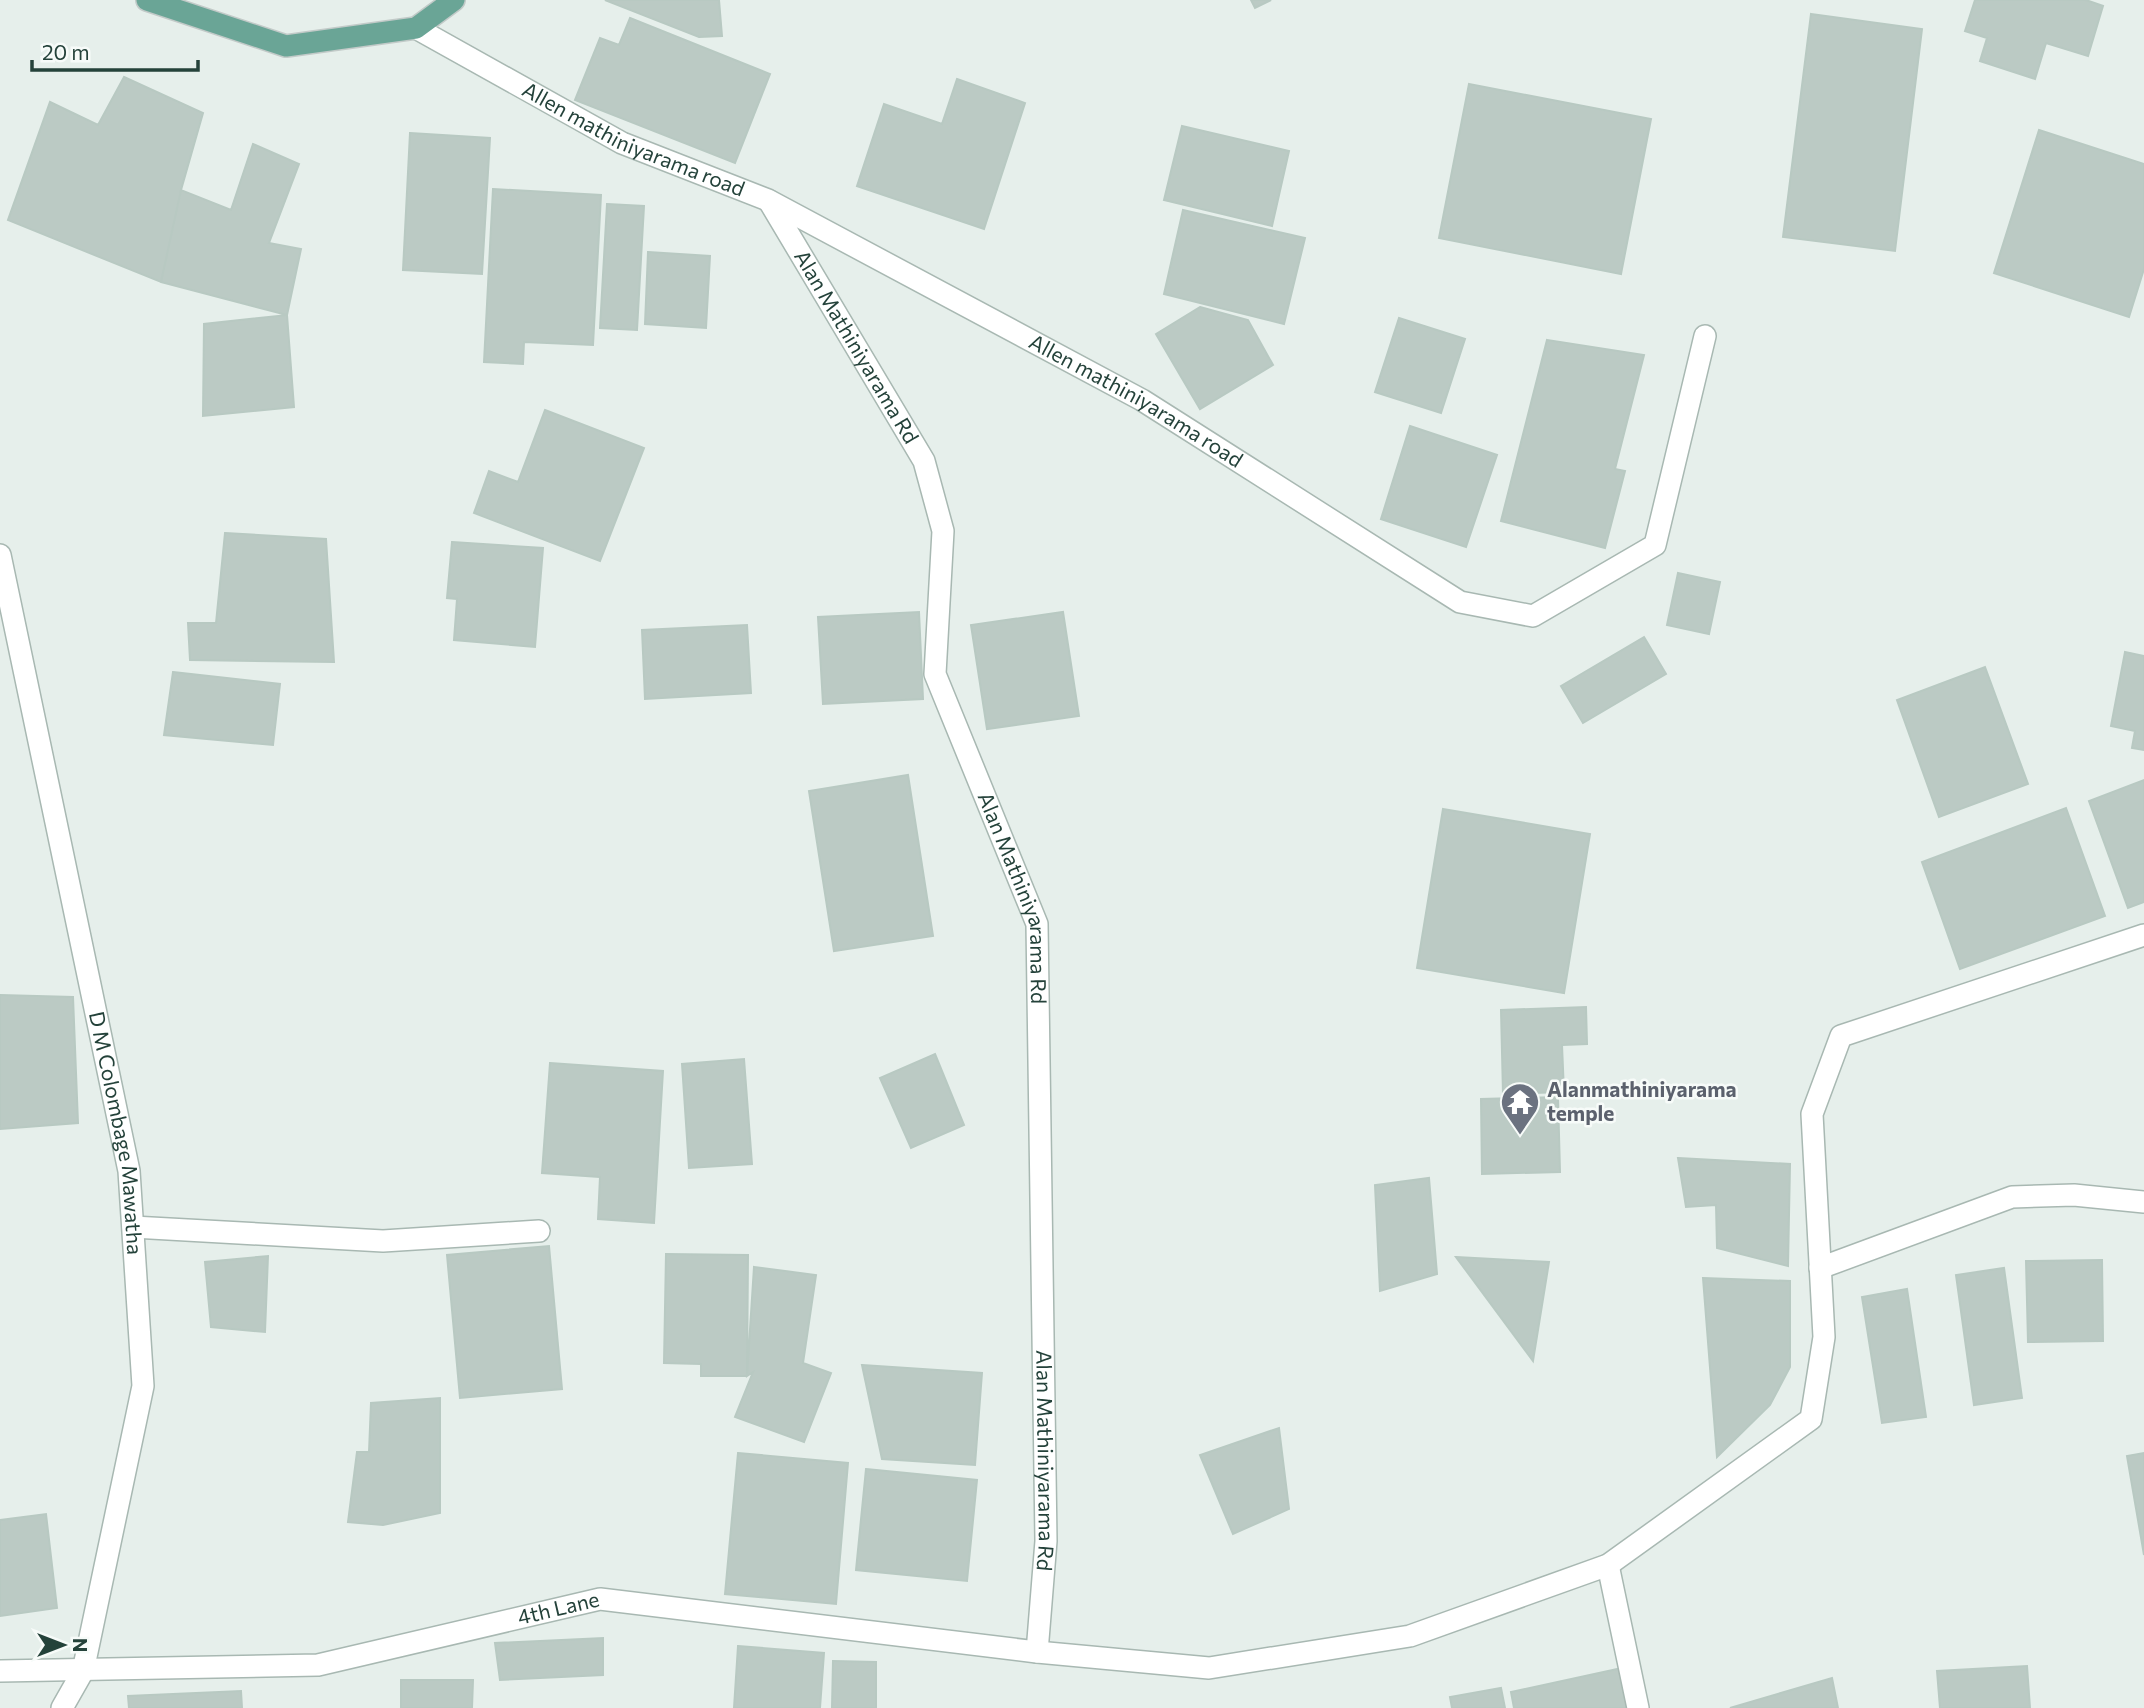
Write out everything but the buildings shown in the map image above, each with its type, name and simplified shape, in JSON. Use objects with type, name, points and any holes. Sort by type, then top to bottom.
[{"type":"main road","points":[[147,0],[286,46],[416,28],[454,0]]},
{"type":"street","name":"Allen mathiniyarama road","points":[[416,28],[622,143],[768,200],[1142,400],[1460,602],[1533,616],[1655,545],[1705,336]]},
{"type":"street","name":"Alan Mathiniyarama Rd","points":[[768,200],[924,461],[943,531],[934,674],[1037,924],[1046,1541],[1037,1652]]},
{"type":"street","name":"D M Colombage Mawatha","points":[[0,555],[129,1171],[143,1386],[83,1671],[62,1708]]},
{"type":"street","name":"4th Lane","points":[[0,1671],[318,1665],[600,1599],[1037,1652],[1209,1668],[1410,1636],[1608,1565],[1811,1419],[1824,1337],[1812,1114],[1841,1036],[2144,935]]},
{"type":"street","points":[[1820,1268],[2012,1197],[2074,1195],[2144,1202]]},
{"type":"street","points":[[133,1227],[383,1241],[539,1231]]},
{"type":"street","points":[[1608,1565],[1638,1708]]},
{"type":"place","name":"Alanmathiniyarama temple","points":[[1520,1136]]}]
